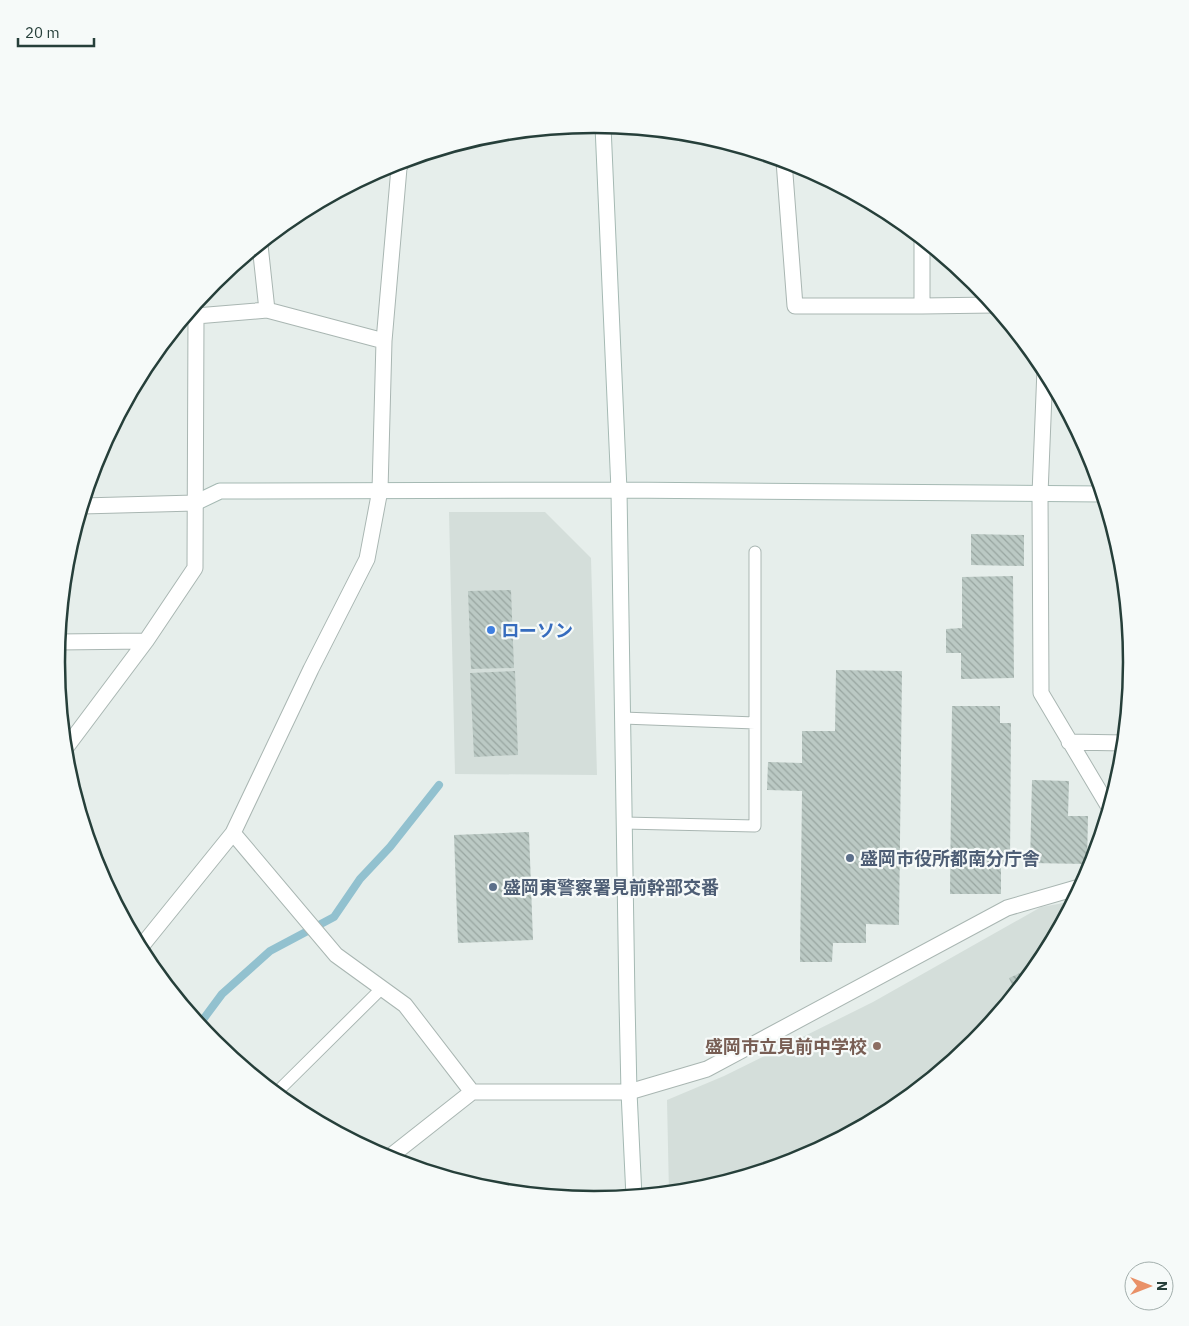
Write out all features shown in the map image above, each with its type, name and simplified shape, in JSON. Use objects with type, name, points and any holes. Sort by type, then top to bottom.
[{"type":"street","points":[[603,134],[619,490],[629,1092],[634,1191]]},
{"type":"street","points":[[785,169],[795,306],[984,305]]},
{"type":"street","points":[[145,942],[233,833],[311,669],[367,559],[380,490],[384,341],[395,173]]},
{"type":"street","points":[[922,247],[922,306]]},
{"type":"street","points":[[261,252],[267,310]]},
{"type":"street","points":[[71,741],[146,641],[195,568],[196,316],[267,310],[384,341]]},
{"type":"street","points":[[1044,384],[1040,494],[1040,693],[1105,802]]},
{"type":"street","points":[[89,506],[195,503],[220,491],[619,490],[1096,494]]},
{"type":"street","points":[[66,642],[146,641]]},
{"type":"street","points":[[1069,742],[1117,743]]},
{"type":"street","points":[[233,833],[336,955],[405,1005],[472,1092]]},
{"type":"street","points":[[395,1153],[472,1092],[629,1092],[708,1069],[1006,908],[1073,889]]},
{"type":"lane","points":[[624,823],[755,826],[755,552]]},
{"type":"lane","points":[[622,718],[755,723]]},
{"type":"lane","points":[[280,1089],[382,988]]},
{"type":"shaded area","points":[[449,512],[545,512],[591,558],[597,775],[455,774]]},
{"type":"shaded area","name":"盛岡市立見前中学校","points":[[1066,903],[1035,957],[993,1012],[944,1061],[917,1083],[859,1122],[797,1152],[732,1174],[669,1187],[667,1100],[724,1076],[873,1002],[1041,907]]},
{"type":"building","points":[[971,534],[1024,535],[1024,566],[971,565]]},
{"type":"building","points":[[1013,576],[1014,678],[961,679],[961,653],[946,653],[946,629],[962,628],[962,577]]},
{"type":"building","name":"ローソン","points":[[511,590],[514,668],[471,669],[468,591]]},
{"type":"building","name":"盛岡市役所都南分庁舎","points":[[836,670],[902,671],[899,925],[866,924],[866,943],[833,943],[832,962],[800,962],[802,791],[767,790],[768,762],[802,763],[802,731],[835,731]]},
{"type":"building","points":[[515,671],[518,755],[474,757],[470,673]]},
{"type":"building","points":[[952,706],[1000,706],[1000,723],[1011,723],[1010,864],[1001,864],[1001,894],[950,894]]},
{"type":"building","points":[[1032,780],[1069,781],[1068,816],[1088,816],[1087,857],[1085,864],[1030,863]]},
{"type":"building","name":"盛岡東警察署見前幹部交番","points":[[529,832],[533,940],[458,943],[454,835]]},
{"type":"building","points":[[1025,971],[1013,987],[1009,978]]},
{"type":"waterway","points":[[203,1019],[222,994],[270,951],[334,917],[360,879],[390,847],[439,785]]},
{"type":"place","name":"ローソン","points":[[491,630]]},
{"type":"place","name":"盛岡市役所都南分庁舎","points":[[850,858]]},
{"type":"place","name":"盛岡東警察署見前幹部交番","points":[[493,887]]},
{"type":"place","name":"盛岡市立見前中学校","points":[[877,1046]]}]
